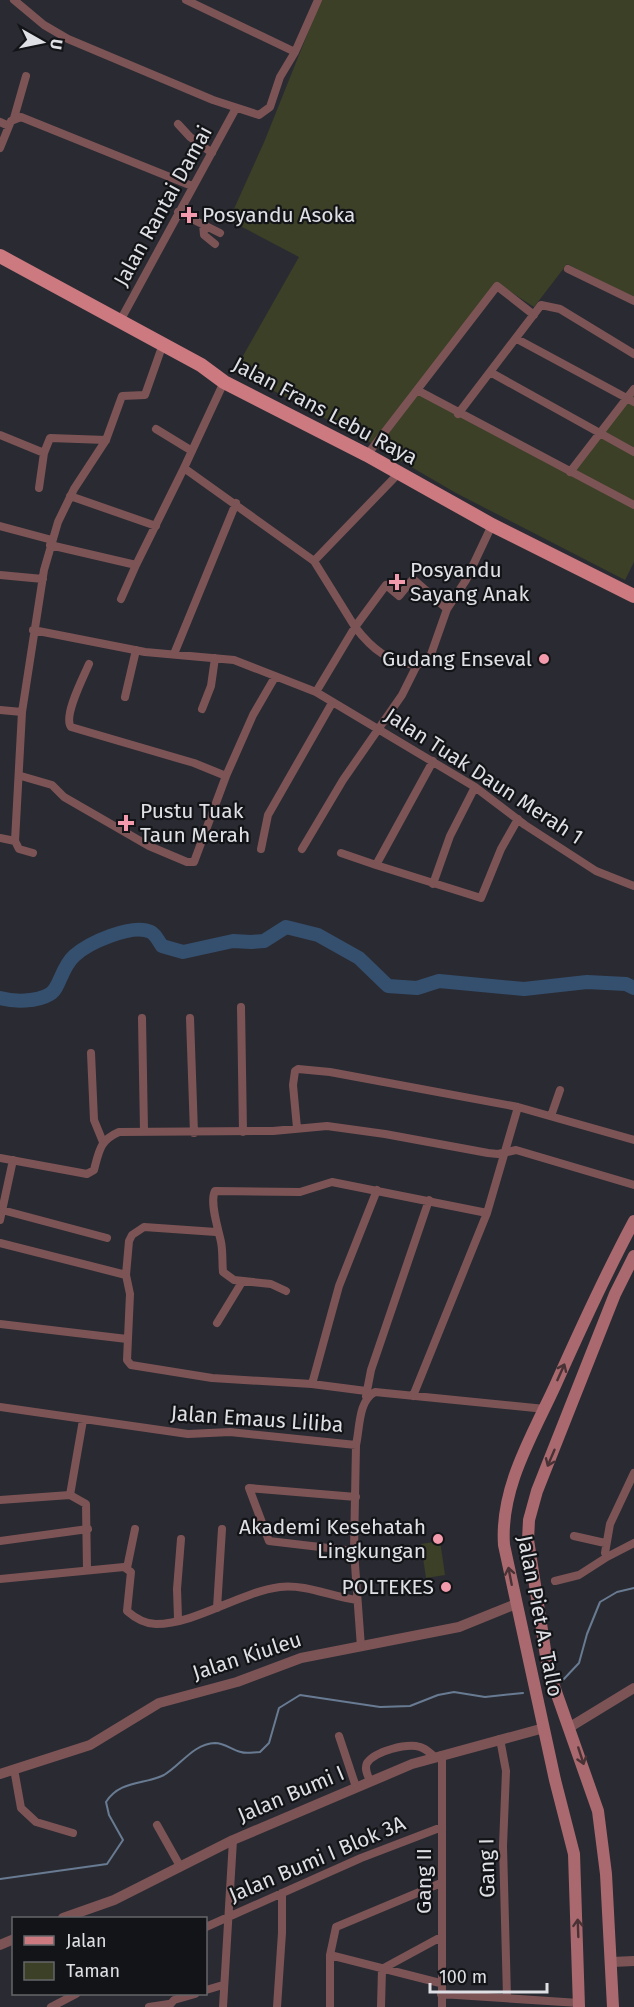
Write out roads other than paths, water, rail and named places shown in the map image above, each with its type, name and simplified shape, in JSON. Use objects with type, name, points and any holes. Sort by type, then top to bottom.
[{"type":"main road","name":"Jalan Frans Lebu Raya","points":[[0,256],[163,344],[224,382],[367,455],[492,525],[634,596]]},
{"type":"main road","name":"Jalan Piet A. Tallo","points":[[579,2005],[574,1854],[516,1604],[502,1525],[512,1483],[544,1409],[606,1273],[634,1221]]},
{"type":"main road","name":"Jalan Piet A. Tallo","points":[[613,2007],[606,1874],[598,1811],[570,1727],[549,1675],[528,1540],[529,1520],[537,1491],[629,1278],[634,1256]]},
{"type":"main road","points":[[534,1686],[549,1675]]},
{"type":"street","name":"Jalan Rantai Damai","points":[[14,0],[44,25],[68,39],[236,108],[259,114],[265,112],[271,103],[280,77],[295,52],[318,0]]},
{"type":"street","points":[[186,0],[295,52]]},
{"type":"street","points":[[0,148],[12,122],[26,76]]},
{"type":"street","name":"Jalan Rantai Damai","points":[[120,321],[236,108]]},
{"type":"street","points":[[0,122],[31,120],[192,186]]},
{"type":"street","points":[[178,124],[190,137],[212,153]]},
{"type":"street","points":[[178,212],[220,233]]},
{"type":"street","points":[[202,224],[204,235],[215,244]]},
{"type":"street","points":[[568,269],[634,302]]},
{"type":"street","points":[[367,455],[497,286],[534,315]]},
{"type":"street","points":[[458,414],[541,305],[560,309],[634,354]]},
{"type":"street","points":[[517,339],[630,400]]},
{"type":"street","points":[[33,854],[19,849],[15,841],[21,776],[22,712],[33,630],[51,542],[70,496],[106,440],[122,396],[145,395],[163,344]]},
{"type":"street","points":[[490,372],[634,452]]},
{"type":"street","points":[[121,599],[224,382]]},
{"type":"street","points":[[570,472],[599,433],[630,400],[634,389]]},
{"type":"street","points":[[417,390],[458,414],[634,505]]},
{"type":"street","points":[[156,429],[192,452]]},
{"type":"street","points":[[0,435],[44,453]]},
{"type":"street","points":[[39,488],[44,453],[50,438],[106,440]]},
{"type":"street","points":[[184,468],[314,561],[355,627],[378,652],[394,662],[417,665],[429,660],[447,609],[466,580],[492,525]]},
{"type":"street","points":[[314,561],[332,539],[399,473]]},
{"type":"street","points":[[70,496],[156,526]]},
{"type":"street","points":[[174,654],[236,503]]},
{"type":"street","points":[[0,526],[136,565]]},
{"type":"street","points":[[0,575],[43,579]]},
{"type":"street","points":[[316,692],[355,627],[386,585],[399,596],[413,579],[447,609]]},
{"type":"street","name":"Jalan Tuak Daun Merah 1","points":[[33,630],[136,650],[245,663],[316,692],[475,787],[596,871],[634,886]]},
{"type":"street","points":[[125,697],[136,650]]},
{"type":"street","points":[[202,708],[211,686],[215,658]]},
{"type":"street","points":[[88,664],[71,706],[68,718],[71,728],[194,764],[226,776]]},
{"type":"street","points":[[302,849],[343,780],[402,695],[417,665]]},
{"type":"street","points":[[21,776],[52,785],[64,797],[141,841],[187,862],[194,862],[226,776],[254,715],[275,677]]},
{"type":"street","points":[[261,849],[268,815],[332,703]]},
{"type":"street","points":[[0,710],[22,712]]},
{"type":"street","points":[[376,865],[433,761]]},
{"type":"street","points":[[433,884],[450,836],[475,787]]},
{"type":"street","points":[[341,853],[481,898],[501,849],[518,819]]},
{"type":"street","points":[[0,838],[15,841]]},
{"type":"street","points":[[241,1007],[243,1132]]},
{"type":"street","points":[[142,1018],[144,1131]]},
{"type":"street","points":[[190,1018],[194,1133]]},
{"type":"street","points":[[91,1053],[94,1120],[103,1142]]},
{"type":"street","points":[[297,1128],[293,1085],[295,1071],[298,1069],[330,1072],[518,1107],[634,1140]]},
{"type":"street","points":[[552,1116],[560,1090]]},
{"type":"street","points":[[413,1396],[488,1213],[518,1107]]},
{"type":"street","points":[[0,1158],[87,1174],[94,1170],[99,1148],[103,1142],[119,1132],[243,1132],[316,1125],[344,1127],[488,1153],[498,1154],[516,1150],[634,1185]]},
{"type":"street","points":[[0,1220],[13,1160]]},
{"type":"street","points":[[286,1291],[271,1284],[242,1282],[228,1277],[223,1272],[221,1240],[216,1232],[213,1195],[215,1191],[300,1192],[332,1182],[488,1213]]},
{"type":"street","points":[[312,1384],[339,1286],[377,1190]]},
{"type":"street","points":[[216,1232],[144,1227],[132,1235],[129,1241],[126,1275],[130,1294],[127,1360],[131,1365],[212,1378],[312,1384],[366,1395],[371,1370],[429,1200]]},
{"type":"street","points":[[2,1210],[108,1238]]},
{"type":"street","points":[[0,1243],[126,1275]]},
{"type":"street","points":[[217,1323],[242,1282]]},
{"type":"street","points":[[0,1324],[127,1339]]},
{"type":"street","name":"Jalan Emaus Liliba","points":[[0,1407],[188,1434],[230,1432],[356,1444],[366,1395],[375,1392],[544,1409]]},
{"type":"street","points":[[70,1495],[83,1420]]},
{"type":"street","points":[[356,1444],[354,1551],[361,1647]]},
{"type":"street","points":[[607,1557],[605,1543],[610,1524],[634,1473]]},
{"type":"street","points":[[354,1551],[269,1541],[249,1488],[356,1497]]},
{"type":"street","points":[[0,1500],[70,1495],[86,1504],[87,1569]]},
{"type":"street","points":[[0,1541],[88,1529]]},
{"type":"street","points":[[135,1529],[127,1568],[131,1576],[127,1611],[155,1624],[217,1608],[260,1591],[294,1586],[357,1600]]},
{"type":"street","points":[[217,1608],[222,1529]]},
{"type":"street","points":[[574,1536],[605,1543]]},
{"type":"street","points":[[178,1619],[177,1589],[181,1539]]},
{"type":"street","points":[[555,1581],[579,1575],[634,1543]]},
{"type":"street","points":[[0,1579],[87,1569],[127,1568]]},
{"type":"street","name":"Jalan Kiuleu","points":[[0,1774],[90,1745],[159,1703],[237,1682],[301,1658],[459,1627],[516,1604]]},
{"type":"street","points":[[570,1727],[634,1688]]},
{"type":"street","name":"Jalan Bumi I","points":[[66,1917],[114,1900],[233,1840],[370,1781],[439,1756],[544,1728]]},
{"type":"street","points":[[339,1736],[356,1787]]},
{"type":"street","name":"Gang I","points":[[501,1739],[506,1777],[503,1846],[507,1997]]},
{"type":"street","points":[[370,1781],[366,1770],[367,1763],[395,1749],[410,1745],[421,1747],[439,1756]]},
{"type":"street","name":"Gang II","points":[[439,1756],[442,1827],[440,1983],[442,2007]]},
{"type":"street","points":[[14,1769],[21,1809],[36,1822],[73,1833]]},
{"type":"street","points":[[157,1825],[180,1866]]},
{"type":"street","name":"Jalan Bumi I Blok 3A","points":[[207,1926],[227,1916],[442,1827]]},
{"type":"street","points":[[222,2007],[233,1840]]},
{"type":"street","points":[[330,2007],[330,1955],[334,1931],[338,1925],[441,1884]]},
{"type":"street","points":[[277,2007],[282,1893]]},
{"type":"street","points":[[382,1968],[441,1937]]},
{"type":"street","points":[[330,1955],[440,1983]]},
{"type":"street","points":[[612,1962],[634,1960]]},
{"type":"street","points":[[381,2007],[382,1968]]},
{"type":"street","points":[[207,1990],[223,1985]]},
{"type":"street","points":[[441,1994],[507,1997],[579,2005]]},
{"type":"street","points":[[51,2007],[74,1995]]},
{"type":"street","points":[[149,2007],[168,2005],[193,1995]]},
{"type":"waterway","points":[[0,998],[25,1001],[45,997],[56,987],[66,966],[74,956],[100,940],[122,932],[133,930],[151,932],[162,946],[183,952],[233,941],[264,941],[286,927],[318,935],[359,958],[388,986],[417,988],[439,981],[524,989],[587,982],[626,984],[634,988]]},
{"type":"waterway","points":[[562,1681],[579,1663],[587,1634],[600,1602],[617,1592],[634,1588]]},
{"type":"waterway","points":[[0,1879],[107,1864],[123,1840],[109,1815],[106,1802],[112,1795],[125,1786],[164,1775],[194,1751],[207,1744],[219,1743],[243,1753],[260,1752],[269,1743],[279,1708],[300,1695],[380,1707],[410,1706],[438,1695],[454,1692],[485,1697],[523,1693]]},
{"type":"place","name":"Posyandu Asoka","points":[[189,215]]},
{"type":"place","name":"Posyandu Sayang Anak","points":[[397,582]]},
{"type":"place","name":"Gudang Enseval","points":[[544,659]]},
{"type":"place","name":"Pustu Tuak Taun Merah","points":[[126,823]]},
{"type":"place","name":"Akademi Kesehatah Lingkungan","points":[[438,1539]]},
{"type":"place","name":"POLTEKES","points":[[446,1587]]}]
